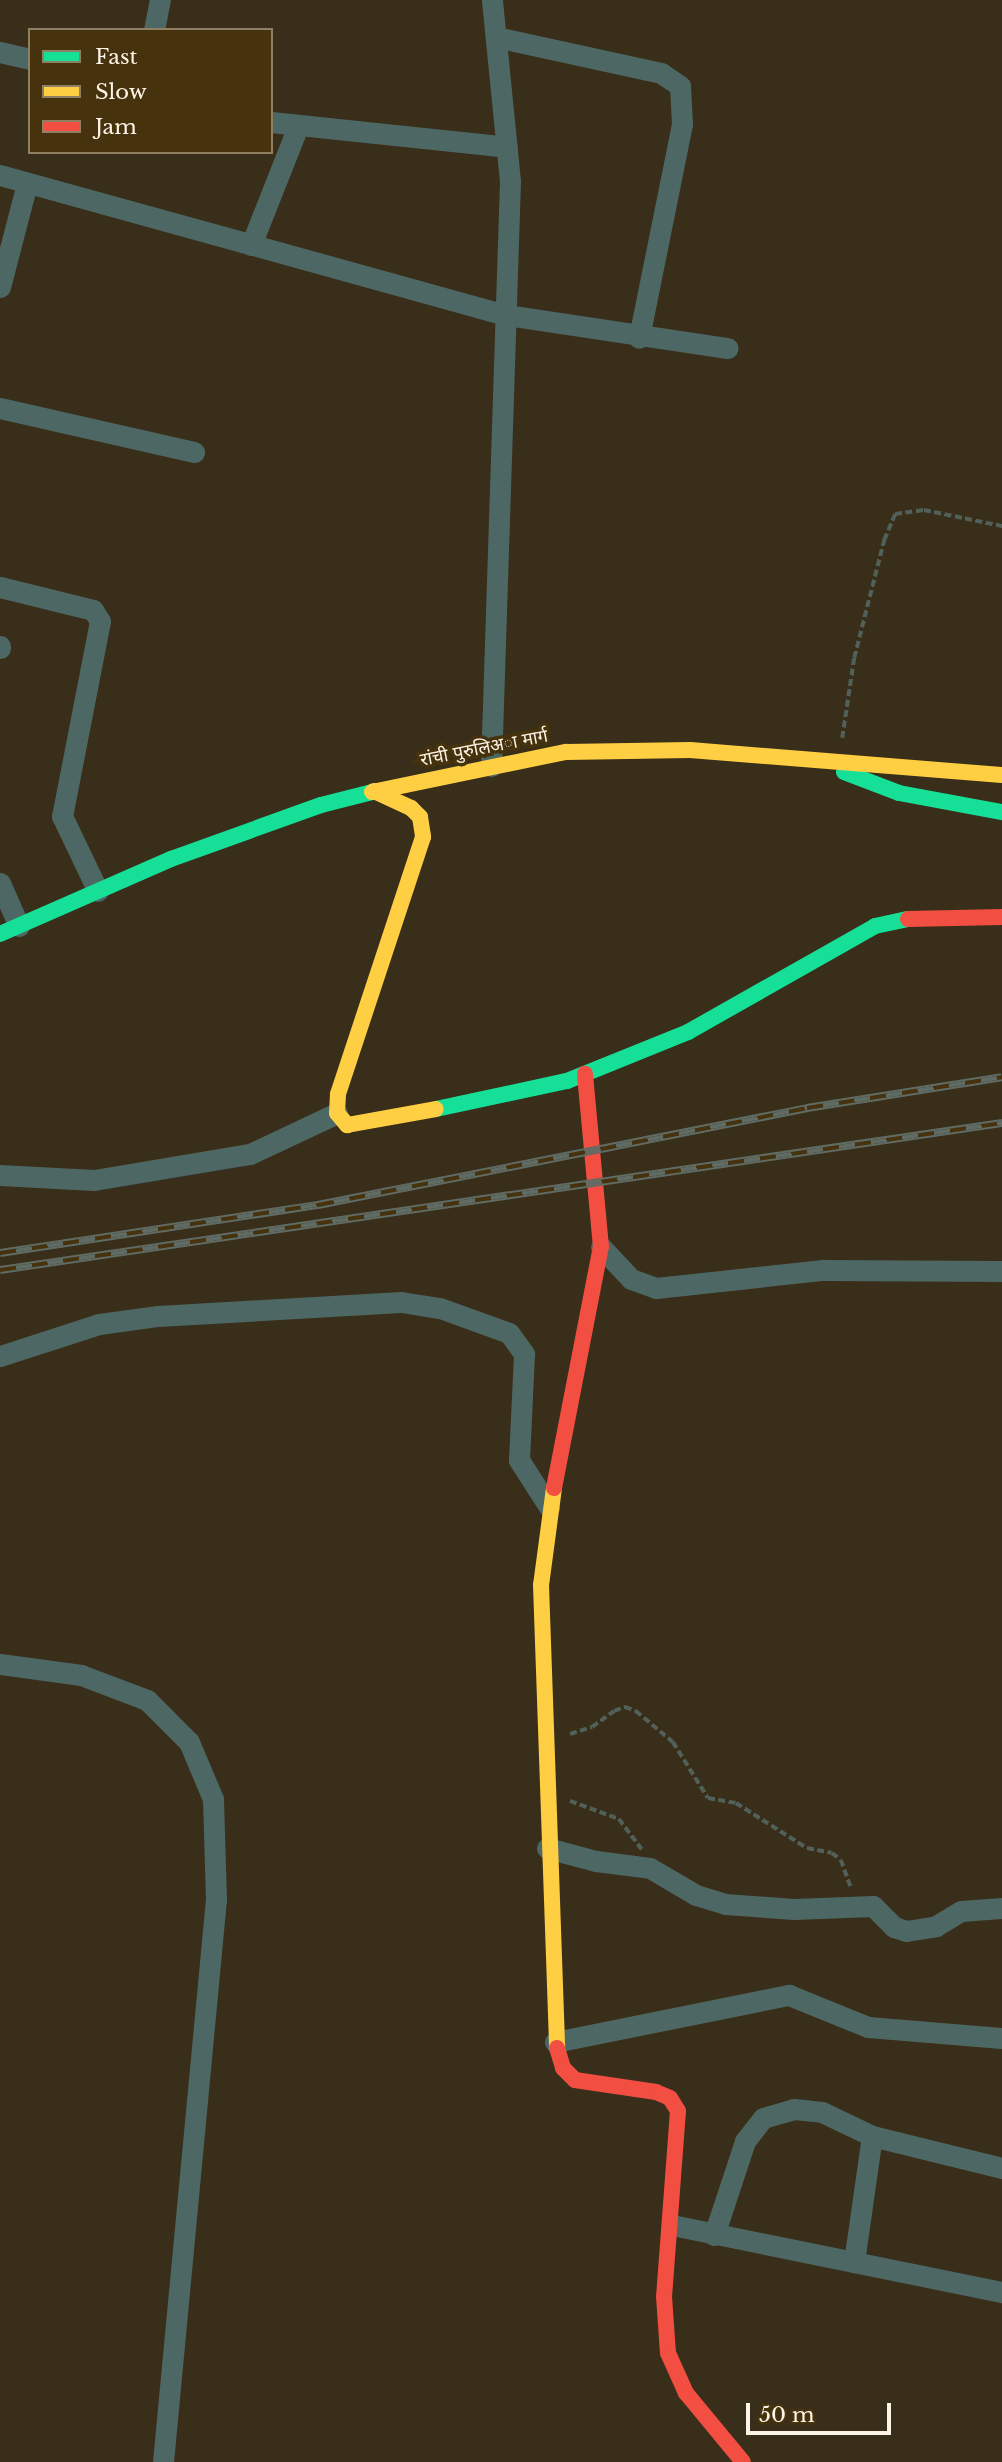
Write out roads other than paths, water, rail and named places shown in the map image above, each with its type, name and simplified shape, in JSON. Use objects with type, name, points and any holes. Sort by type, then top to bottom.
[{"type":"street","points":[[154,28],[160,0]]},
{"type":"street","points":[[491,766],[506,315],[507,147],[492,0]]},
{"type":"street","points":[[496,37],[661,73],[680,86],[682,124],[639,338]]},
{"type":"street","points":[[0,52],[28,59]]},
{"type":"street","points":[[273,122],[507,147]]},
{"type":"street","points":[[251,245],[298,126]]},
{"type":"street","points":[[0,176],[506,315],[639,338],[728,348]]},
{"type":"street","points":[[0,286],[27,183]]},
{"type":"street","points":[[0,408],[194,452]]},
{"type":"street","points":[[0,587],[93,610],[100,621],[62,816],[98,891]]},
{"type":"street","name":"रांची पुरुलिअा मार्ग","points":[[9,930],[98,891],[321,805],[491,766],[605,748],[839,761],[1002,775]]},
{"type":"street","points":[[812,760],[899,793],[1002,812]]},
{"type":"street","points":[[374,791],[411,808],[419,817],[423,837],[338,1094],[337,1114],[347,1125],[367,1124],[584,1074],[688,1032],[874,926],[918,917],[1002,917]]},
{"type":"street","points":[[0,883],[9,930]]},
{"type":"street","points":[[584,1074],[601,1247],[549,1507],[539,1637],[555,2042],[563,2068],[575,2080],[656,2092],[670,2098],[678,2111],[664,2322],[674,2375],[743,2462]]},
{"type":"street","points":[[0,1175],[94,1181],[250,1154],[337,1114]]},
{"type":"street","points":[[601,1247],[631,1279],[656,1288],[823,1270],[1002,1271]]},
{"type":"street","points":[[0,1356],[86,1327],[158,1316],[401,1302],[440,1308],[509,1334],[524,1354],[519,1460],[549,1507]]},
{"type":"street","points":[[0,1664],[81,1675],[147,1700],[190,1742],[214,1799],[216,1899],[163,2462]]},
{"type":"street","points":[[547,1848],[596,1861],[650,1868],[696,1895],[725,1904],[794,1909],[873,1906],[894,1927],[906,1931],[936,1926],[961,1911],[1000,1909]]},
{"type":"street","points":[[555,2042],[789,1995],[868,2027],[1002,2038]]},
{"type":"street","points":[[714,2235],[745,2141],[763,2118],[809,2108],[872,2136],[1002,2168]]},
{"type":"street","points":[[854,2262],[872,2136]]},
{"type":"street","points":[[672,2225],[1002,2292]]},
{"type":"railway","points":[[0,1253],[318,1205],[807,1108],[1002,1077]]},
{"type":"railway","points":[[0,1270],[1002,1123]]}]
